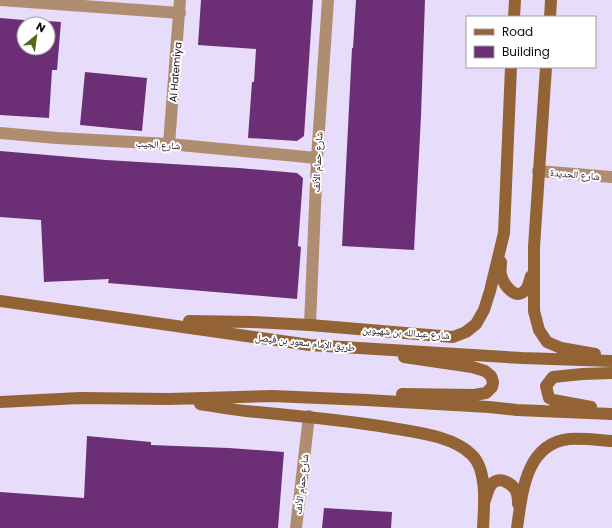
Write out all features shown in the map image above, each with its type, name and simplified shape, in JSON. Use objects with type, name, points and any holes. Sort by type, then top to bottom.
[{"type":"street","points":[[1,0],[180,13]]},
{"type":"street","name":"Al Hatemiya","points":[[169,144],[180,0]]},
{"type":"street","name":"شارع حمام الأنف","points":[[310,325],[317,158],[328,0]]},
{"type":"street","points":[[514,16],[515,0]]},
{"type":"street","points":[[550,16],[551,0]]},
{"type":"street","name":"شارع عبدالله بن شهيوين","points":[[143,321],[252,322],[453,336],[466,332],[476,324],[484,310],[504,233],[512,68]]},
{"type":"street","points":[[546,68],[538,171],[534,266],[534,311],[539,330],[547,342],[561,348],[612,357]]},
{"type":"street","name":"شارع الجيب","points":[[0,133],[57,138],[169,144],[317,158]]},
{"type":"street","name":"شارع الحديدة","points":[[538,171],[612,177]]},
{"type":"street","points":[[501,247],[501,274],[505,285],[511,292],[517,294],[526,288],[534,266]]},
{"type":"street","name":"طريق الإمام سعود بن فيصل","points":[[0,301],[310,344],[522,358],[612,361]]},
{"type":"street","points":[[349,347],[439,363],[472,367],[485,371],[491,376],[494,382],[492,387],[486,393],[474,395],[406,394],[366,400]]},
{"type":"street","points":[[612,373],[553,377],[546,386],[549,398],[553,400],[612,410]]},
{"type":"street","points":[[0,402],[80,398],[169,399],[272,396],[612,414]]},
{"type":"street","points":[[169,399],[255,412],[309,416],[417,432],[460,446],[472,456],[481,471],[484,492],[483,528]]},
{"type":"street","name":"شارع حمام الأنف","points":[[296,528],[309,416]]},
{"type":"street","points":[[517,528],[521,494],[526,476],[534,460],[544,450],[553,444],[567,439],[612,441]]},
{"type":"street","points":[[484,504],[492,484],[501,480],[511,485],[516,492],[519,509]]},
{"type":"building","points":[[201,0],[313,0],[304,136],[297,141],[248,138],[256,49],[198,45]]},
{"type":"building","points":[[356,0],[425,0],[414,250],[342,246],[352,48]]},
{"type":"building","points":[[0,18],[16,19],[16,56],[56,56],[56,22],[61,22],[57,70],[52,70],[49,118],[0,115]]},
{"type":"building","points":[[85,72],[147,78],[142,131],[80,125]]},
{"type":"building","points":[[0,151],[297,173],[303,178],[298,246],[301,247],[297,299],[108,283],[109,279],[44,282],[41,220],[0,217]]},
{"type":"building","points":[[87,436],[151,442],[151,445],[284,452],[278,528],[0,528],[0,492],[84,498]]},
{"type":"building","points":[[324,508],[392,512],[391,528],[322,528]]}]
